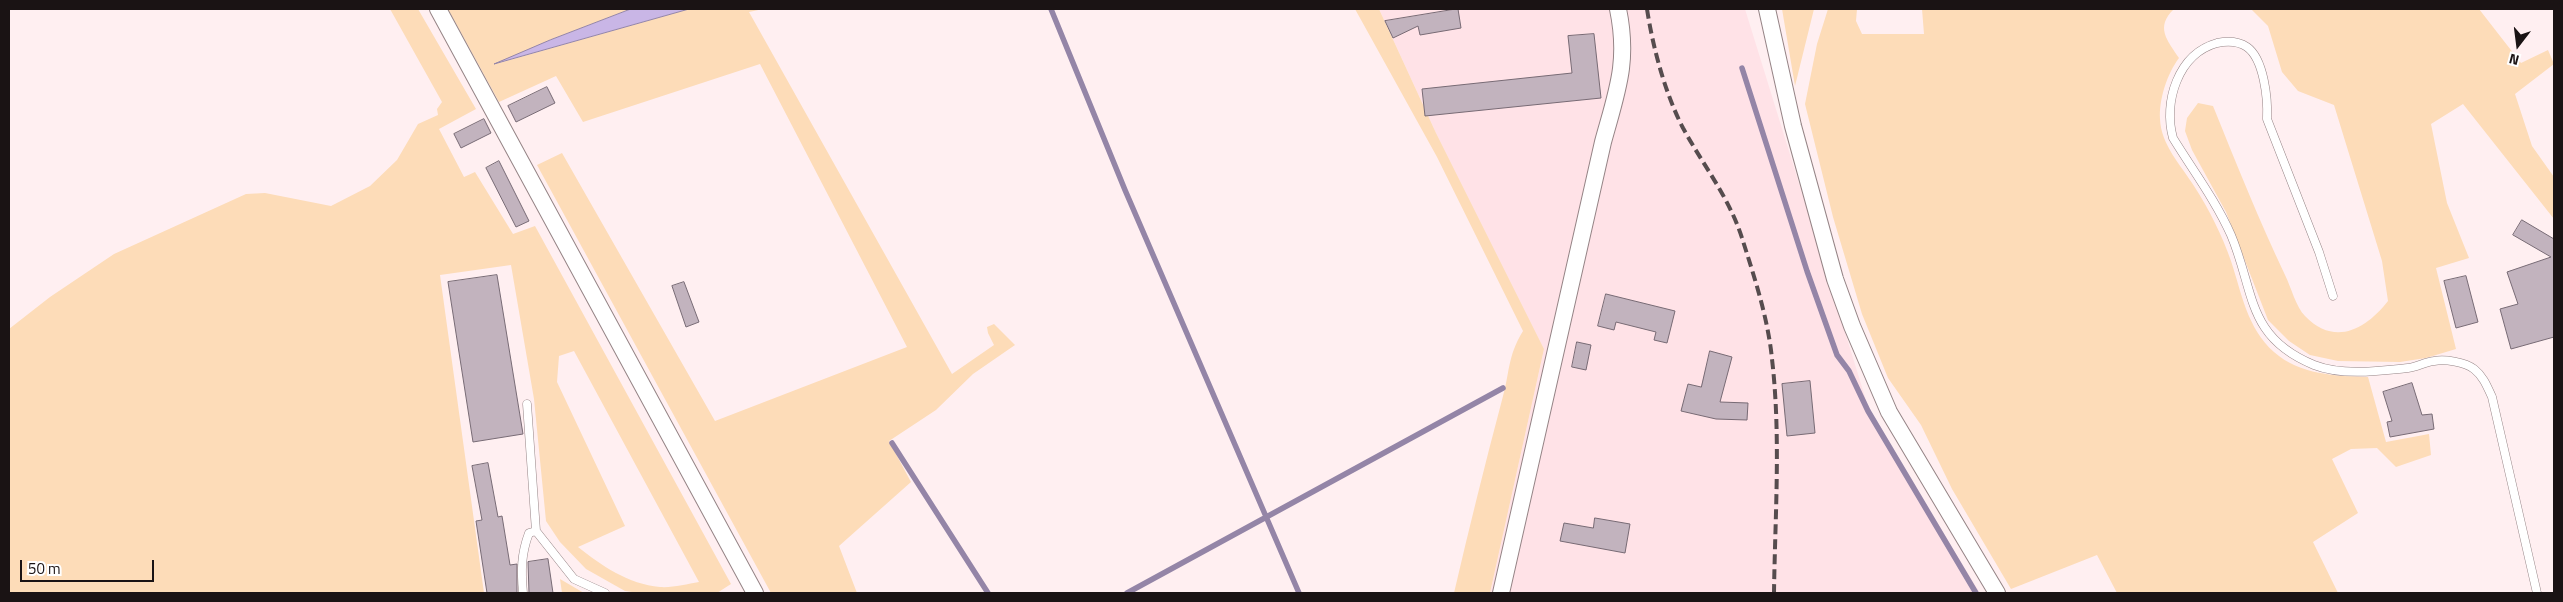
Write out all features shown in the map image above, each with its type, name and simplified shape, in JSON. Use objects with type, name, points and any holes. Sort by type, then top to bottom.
[{"type":"street","points":[[438,9],[755,593]]},
{"type":"street","points":[[1501,593],[1601,152],[1622,72],[1624,37],[1618,9]]},
{"type":"street","points":[[1767,9],[1793,126],[1835,279],[1852,326],[1889,412],[1997,593]]},
{"type":"lane","points":[[2333,296],[2319,252],[2267,119],[2268,101],[2257,61],[2248,47],[2238,42],[2223,42],[2208,46],[2194,55],[2174,85],[2170,102],[2170,127],[2173,138],[2231,234],[2252,306],[2263,328],[2296,357],[2317,366],[2365,372],[2410,368],[2434,361],[2453,362],[2472,367],[2483,377],[2492,396],[2537,593]]},
{"type":"lane","points":[[527,404],[536,531],[574,579],[605,593]]},
{"type":"lane","points":[[524,593],[520,566],[529,533],[536,531]]},
{"type":"shaded area","points":[[390,9],[418,9],[476,109],[439,129],[464,177],[475,172],[513,234],[535,226],[731,584],[717,593],[639,593],[625,591],[586,569],[560,542],[546,521],[534,399],[511,265],[440,275],[484,593],[9,593],[9,329],[50,297],[114,254],[246,194],[265,193],[331,206],[370,186],[397,160],[418,124],[438,115],[437,109],[442,102]],"holes":[[[574,351],[699,582],[665,587],[637,582],[616,573],[578,547],[625,526],[557,382],[559,356]]]},
{"type":"shaded area","points":[[448,9],[631,9],[550,40],[499,63],[689,9],[763,9],[749,12],[952,374],[994,345],[987,327],[994,324],[1015,345],[973,374],[936,410],[889,441],[911,482],[839,546],[857,593],[771,593],[537,165],[562,153],[715,421],[907,347],[760,64],[583,122],[556,76],[499,102]]},
{"type":"shaded area","points":[[631,9],[689,9],[494,64],[550,40]]},
{"type":"shaded area","points":[[1355,9],[1379,9],[1436,133],[1544,349],[1490,593],[1454,593],[1505,390],[1511,357],[1523,331],[1437,157]]},
{"type":"shaded area","points":[[1379,9],[1745,9],[1870,413],[1980,593],[1490,593],[1544,349],[1436,133]]},
{"type":"shaded area","points":[[1782,9],[1814,9],[1795,86]]},
{"type":"shaded area","points":[[1828,9],[1857,9],[1856,21],[1862,34],[1924,34],[1922,9],[2174,9],[2168,16],[2164,28],[2167,39],[2179,58],[2171,71],[2162,95],[2160,111],[2161,128],[2172,154],[2200,195],[2219,232],[2231,261],[2246,310],[2257,332],[2265,343],[2284,360],[2307,370],[2331,375],[2368,377],[2386,442],[2429,434],[2431,455],[2396,467],[2377,448],[2351,449],[2332,459],[2358,513],[2313,542],[2338,593],[2117,593],[2097,555],[2011,589],[1952,489],[1921,425],[1888,378],[1862,314],[1833,217],[1805,104],[1817,44]]},
{"type":"shaded area","points":[[2251,9],[2479,9],[2521,63],[2548,50],[2554,64],[2515,94],[2532,146],[2554,177],[2554,219],[2463,104],[2431,124],[2447,203],[2469,258],[2436,268],[2456,349],[2426,358],[2400,362],[2338,361],[2310,355],[2289,341],[2268,320],[2226,212],[2192,150],[2185,131],[2187,118],[2198,103],[2213,106],[2296,302],[2305,316],[2316,325],[2328,331],[2350,331],[2370,320],[2388,301],[2382,261],[2334,105],[2298,91],[2282,72],[2268,26]]},
{"type":"shaded area","points":[[560,579],[584,593],[562,593]]},
{"type":"building","points":[[1458,9],[1461,28],[1420,35],[1418,26],[1393,38],[1385,21]]},
{"type":"building","points":[[1594,34],[1601,98],[1425,116],[1422,89],[1572,73],[1568,36]]},
{"type":"building","points":[[547,87],[555,103],[516,122],[508,106]]},
{"type":"building","points":[[484,119],[491,133],[461,148],[454,134]]},
{"type":"building","points":[[499,161],[529,221],[516,227],[486,168]]},
{"type":"building","points":[[2522,220],[2554,239],[2554,337],[2511,349],[2500,309],[2518,304],[2507,272],[2551,257],[2513,235]]},
{"type":"building","points":[[497,275],[523,434],[473,442],[448,282]]},
{"type":"building","points":[[2466,276],[2478,322],[2456,328],[2444,281]]},
{"type":"building","points":[[684,282],[699,322],[686,327],[672,286]]},
{"type":"building","points":[[1606,294],[1675,311],[1667,343],[1654,340],[1656,332],[1616,322],[1614,330],[1598,326]]},
{"type":"building","points":[[1577,342],[1591,345],[1586,370],[1572,367]]},
{"type":"building","points":[[1710,351],[1732,357],[1720,402],[1748,403],[1747,420],[1716,419],[1681,411],[1688,384],[1701,387]]},
{"type":"building","points":[[1810,381],[1815,433],[1787,436],[1782,384]]},
{"type":"building","points":[[2412,383],[2422,415],[2432,414],[2434,429],[2390,437],[2387,422],[2392,421],[2383,392]]},
{"type":"building","points":[[488,463],[498,517],[502,516],[510,565],[517,564],[517,593],[487,593],[476,521],[482,520],[472,466]]},
{"type":"building","points":[[1595,518],[1630,524],[1625,553],[1560,541],[1564,523],[1593,528]]},
{"type":"building","points":[[548,559],[553,593],[529,593],[528,562]]},
{"type":"waterway","points":[[1051,9],[1125,190],[1299,593]]},
{"type":"waterway","points":[[1742,68],[1807,271],[1837,355],[1849,371],[1868,411],[1976,593]]},
{"type":"waterway","points":[[1127,593],[1503,388]]},
{"type":"waterway","points":[[892,443],[988,593]]},
{"type":"railway","points":[[1647,9],[1656,55],[1665,85],[1683,128],[1723,195],[1737,223],[1764,313],[1775,388],[1777,476],[1774,593]]}]
